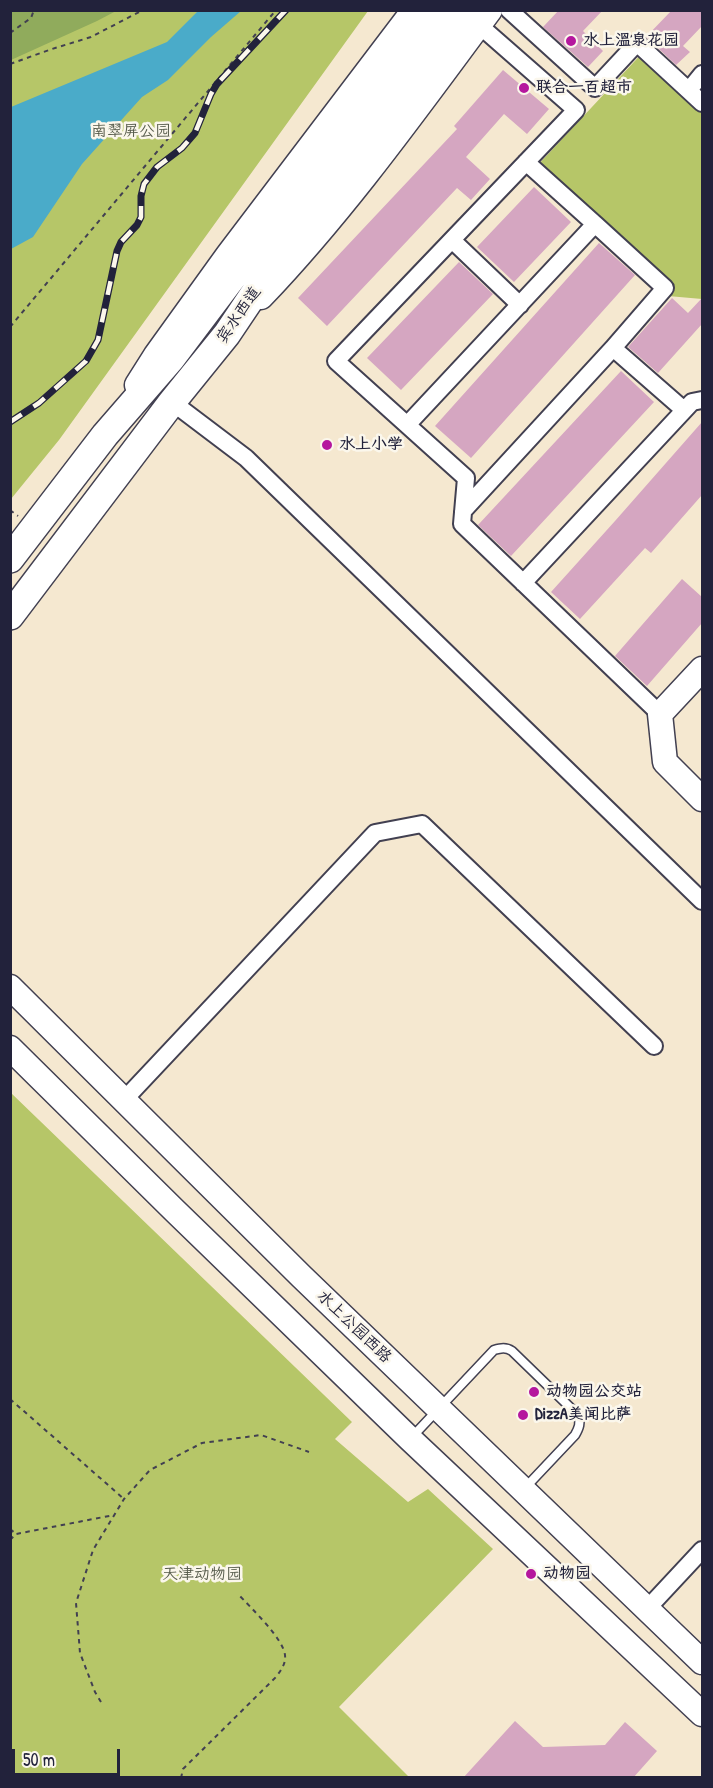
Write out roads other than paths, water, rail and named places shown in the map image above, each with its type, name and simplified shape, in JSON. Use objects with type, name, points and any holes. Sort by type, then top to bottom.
[{"type":"main road","points":[[105,435],[156,356],[228,255],[414,10]]},
{"type":"main road","name":"宾水西道","points":[[10,559],[105,435],[171,359],[434,10]]},
{"type":"main road","points":[[227,334],[292,265],[351,195],[477,15]]},
{"type":"main road","name":"宾水西道","points":[[10,616],[172,402],[227,334],[278,258],[329,191],[477,15]]},
{"type":"main road","points":[[702,669],[660,714],[665,762],[702,799]]},
{"type":"main road","name":"水上公园西路","points":[[10,987],[302,1277],[702,1662]]},
{"type":"main road","points":[[10,1048],[183,1220],[410,1439],[702,1714]]},
{"type":"street","points":[[509,10],[594,88]]},
{"type":"street","points":[[477,15],[576,110]]},
{"type":"street","points":[[660,714],[462,524],[466,478],[336,361],[637,43],[702,103]]},
{"type":"street","points":[[689,90],[702,74]]},
{"type":"street","points":[[463,511],[665,288],[526,162]]},
{"type":"street","points":[[407,425],[595,224]]},
{"type":"street","points":[[452,240],[520,305]]},
{"type":"street","points":[[613,348],[684,410]]},
{"type":"street","points":[[523,583],[684,410],[692,402],[702,400]]},
{"type":"street","points":[[172,402],[246,458],[702,901]]},
{"type":"street","points":[[124,1100],[375,833],[422,824],[654,1046]]},
{"type":"street","points":[[647,1609],[702,1550]]},
{"type":"lane","points":[[410,1439],[494,1350],[507,1348],[578,1415],[580,1420],[580,1427],[575,1435],[523,1489]]},
{"type":"water","points":[[198,11],[241,11],[168,80],[142,97],[82,164],[33,237],[11,249],[11,107],[167,42]]},
{"type":"railway","points":[[10,422],[39,403],[86,361],[98,340],[117,251],[121,242],[137,225],[141,217],[141,196],[144,184],[157,167],[182,148],[195,133],[217,84],[286,10]]},
{"type":"place","name":"水上温泉花园","points":[[571,41]]},
{"type":"place","name":"联合一百超市","points":[[524,88]]},
{"type":"place","name":"水上小学","points":[[327,445]]},
{"type":"place","name":"动物园公交站","points":[[534,1392]]},
{"type":"place","name":"DizzA美闻比萨","points":[[523,1415]]},
{"type":"place","name":"动物园","points":[[531,1574]]},
{"type":"park label","name":"南翠屏公园","points":[[131,132]]},
{"type":"park label","name":"天津动物园","points":[[202,1575]]}]
